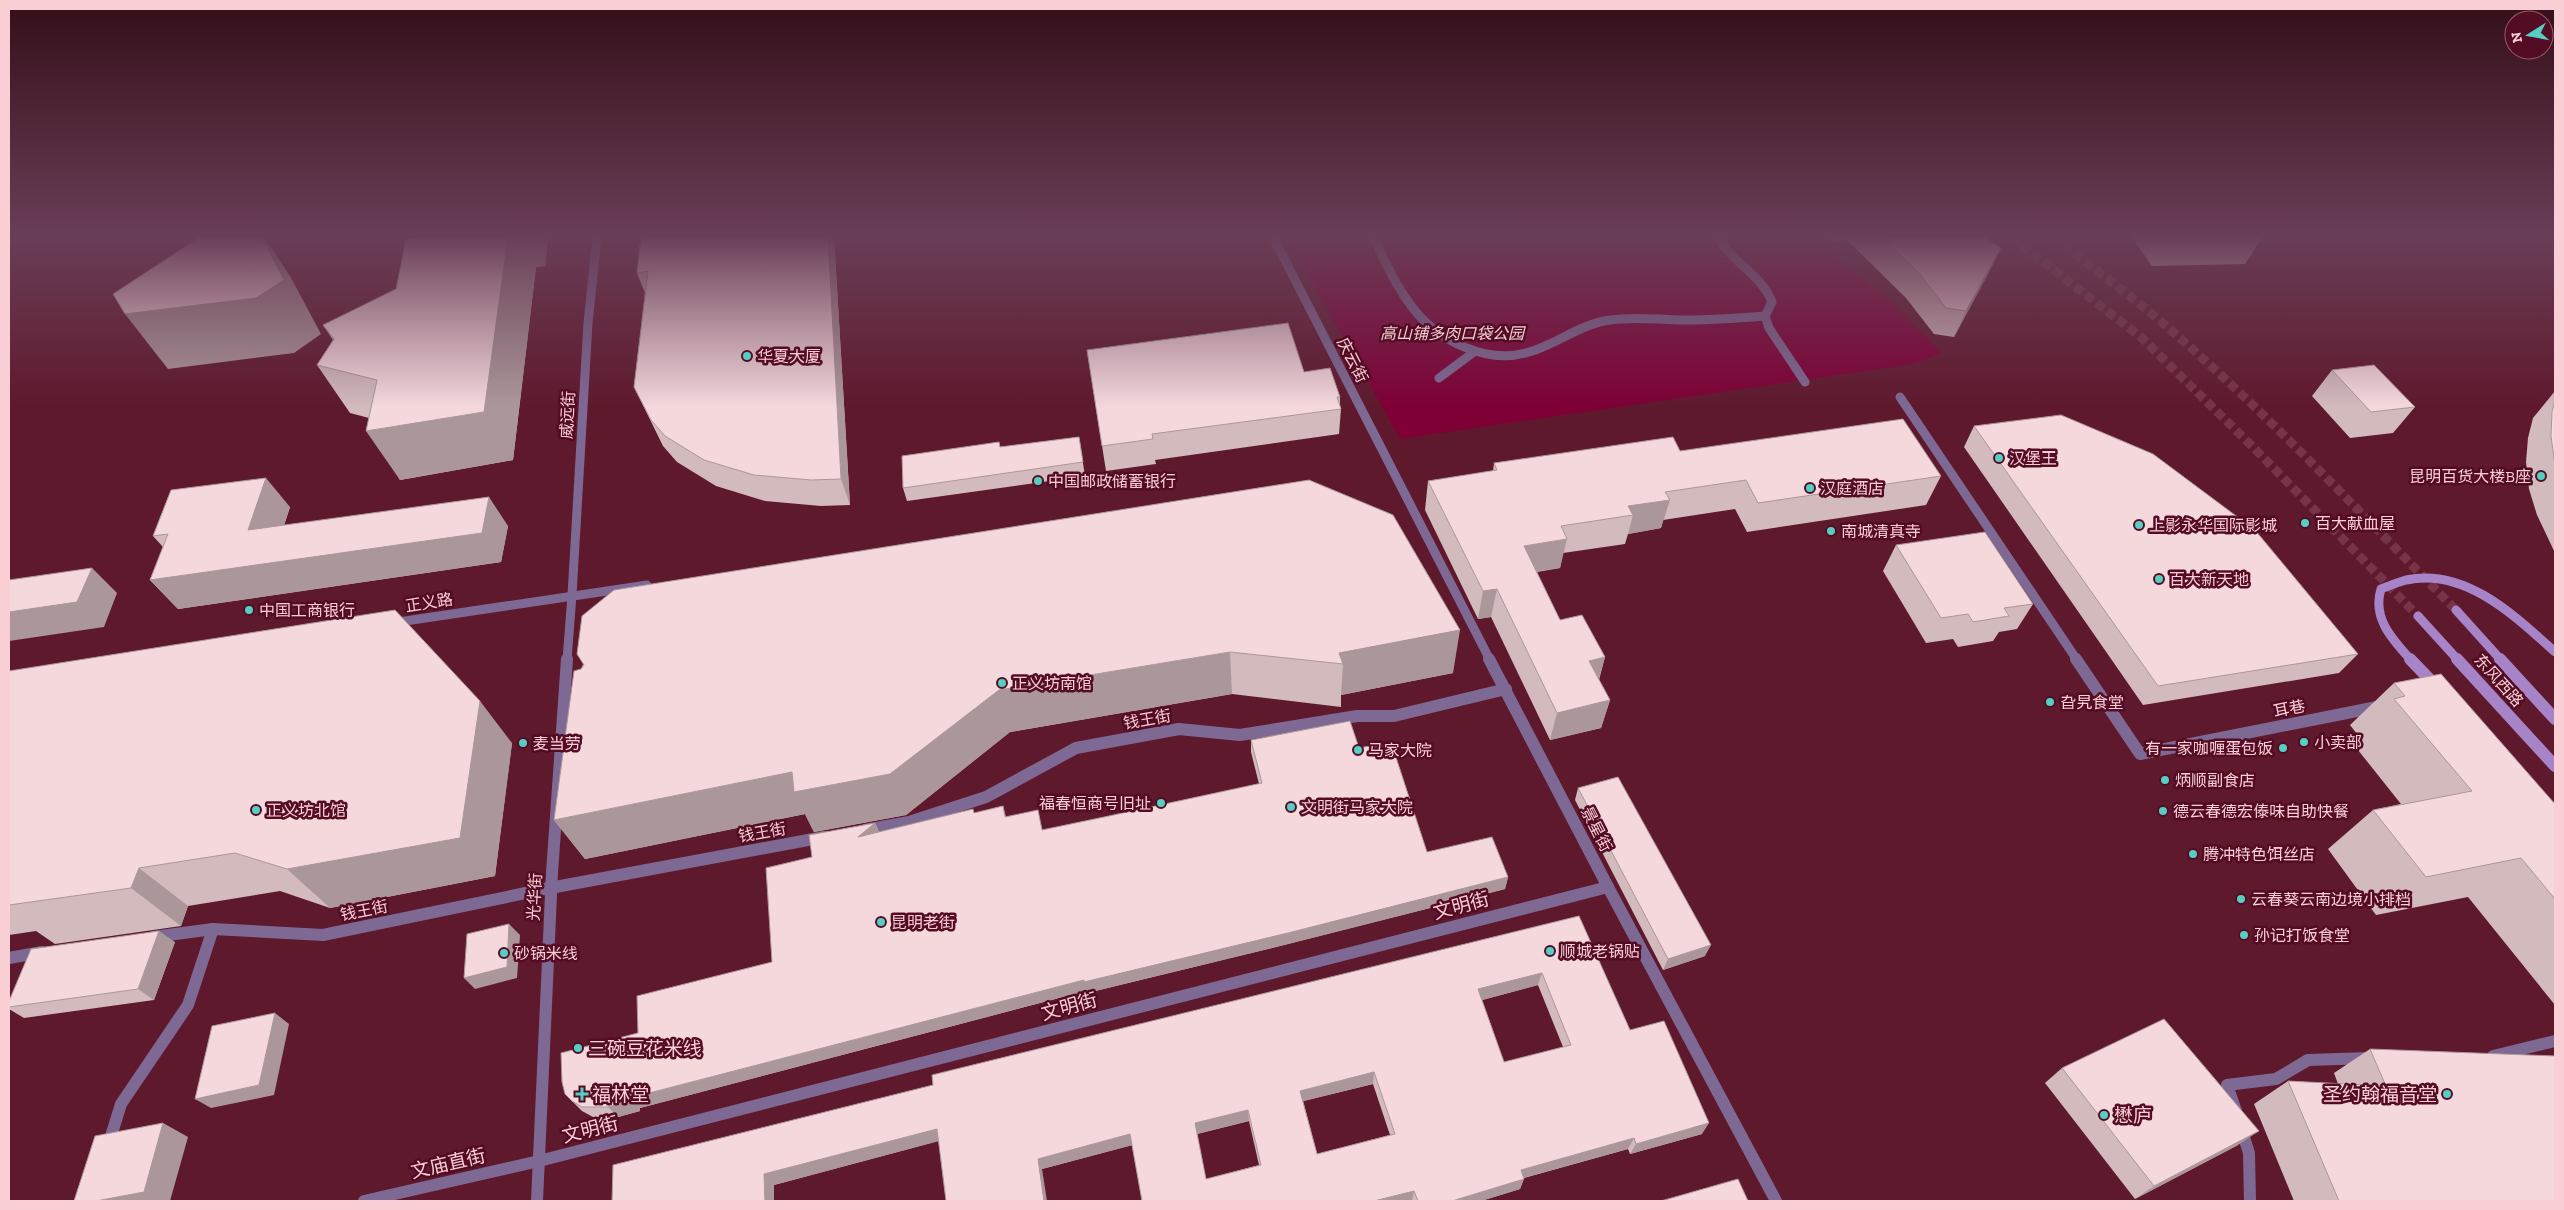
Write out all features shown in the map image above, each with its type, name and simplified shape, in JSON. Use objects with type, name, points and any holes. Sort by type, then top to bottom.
[{"type":"main road","points":[[2439,695],[2381,622],[2377,605],[2381,589],[2398,581],[2422,577],[2442,578],[2469,586],[2498,602],[2555,652]]},
{"type":"main road","name":"东风西路","points":[[2456,610],[2555,719]]},
{"type":"main road","name":"东风西路","points":[[2418,616],[2555,766]]},
{"type":"street","name":"威远街","points":[[572,595],[591,293]]},
{"type":"street","name":"庆云街","points":[[1302,293],[1392,471]]},
{"type":"street","points":[[1404,293],[1416,313],[1445,335],[1474,352],[1498,356],[1531,352],[1577,328],[1614,319],[1696,320],[1765,316]]},
{"type":"street","points":[[1769,293],[1772,302],[1765,316],[1769,328],[1805,382]]},
{"type":"street","points":[[1439,378],[1474,352]]},
{"type":"street","name":"耳巷","points":[[1900,397],[2140,754],[2386,706]]},
{"type":"street","name":"景星街","points":[[1392,471],[1608,887],[1776,1201]]},
{"type":"street","name":"正义路","points":[[378,626],[647,585]]},
{"type":"street","name":"光华街","points":[[537,1201],[550,888],[572,595]]},
{"type":"street","points":[[565,673],[578,684]]},
{"type":"street","name":"钱王街","points":[[853,832],[909,822],[986,797],[1076,748],[1179,730],[1240,736],[1357,716],[1394,716],[1506,689]]},
{"type":"street","name":"钱王街","points":[[136,939],[213,929],[324,935],[550,888],[835,835]]},
{"type":"street","name":"文明街","points":[[539,1161],[1608,887]]},
{"type":"street","points":[[105,1157],[121,1104],[188,1005],[213,929]]},
{"type":"street","points":[[9,958],[50,950]]},
{"type":"street","points":[[2481,1056],[2500,1056],[2555,1041]]},
{"type":"street","points":[[2250,1201],[2249,1153],[2227,1085],[2276,1079],[2308,1060],[2385,1058]]},
{"type":"street","name":"文庙直街","points":[[364,1201],[539,1161]]},
{"type":"green space","name":"高山铺多肉口袋公园","points":[[1319,293],[1881,293],[1942,353],[1913,364],[1400,439]]},
{"type":"building","points":[[263,293],[256,298],[125,314],[113,294]]},
{"type":"building","points":[[387,293],[500,293],[484,412],[366,431],[377,380],[317,365],[334,339],[323,325]]},
{"type":"building","name":"华夏大厦","points":[[645,293],[831,293],[841,479],[811,480],[754,475],[704,460],[665,436],[651,420],[634,387]]},
{"type":"building","points":[[1935,293],[1976,293],[1966,311],[1946,308]]},
{"type":"building","points":[[1288,323],[1304,372],[1330,368],[1340,397],[1337,397],[1341,409],[1152,434],[1153,439],[1102,446],[1087,350]]},
{"type":"building","points":[[2374,365],[2415,407],[2371,412],[2332,370]]},
{"type":"building","points":[[2555,400],[2555,465],[2551,436],[2552,412]]},
{"type":"building","name":"百大新天地","points":[[2061,415],[2153,454],[2255,530],[2358,654],[2158,686],[1974,426]]},
{"type":"building","points":[[1903,419],[1941,476],[1758,503],[1746,480],[1665,492],[1670,500],[1628,506],[1633,515],[1561,526],[1567,539],[1524,546],[1560,620],[1582,615],[1605,657],[1589,661],[1610,700],[1557,713],[1497,589],[1483,591],[1428,481],[1497,470],[1494,463],[1673,437],[1680,451]]},
{"type":"building","points":[[1079,437],[1083,462],[903,488],[902,456],[999,442],[1000,447]]},
{"type":"building","points":[[266,478],[248,530],[489,497],[482,533],[150,580],[168,534],[153,536],[171,490]]},
{"type":"building","name":"正义坊南馆","points":[[1309,480],[1393,515],[1460,630],[1339,653],[1343,664],[1230,652],[999,690],[890,774],[794,792],[792,772],[554,820],[574,671],[581,669],[584,665],[577,654],[582,616],[614,590]]},
{"type":"building","points":[[1985,532],[2033,604],[2004,608],[2009,616],[1973,622],[1968,614],[1941,618],[1896,545]]},
{"type":"building","points":[[92,568],[77,602],[9,612],[9,580]]},
{"type":"building","name":"正义坊北馆","points":[[395,610],[480,701],[460,838],[287,869],[235,853],[139,868],[131,888],[9,905],[9,671]]},
{"type":"building","points":[[2441,674],[2555,804],[2555,899],[2521,858],[2426,877],[2373,810],[2472,791],[2394,699],[2405,696],[2394,683]]},
{"type":"building","points":[[1350,721],[1359,748],[1391,742],[1427,852],[1492,837],[1508,877],[1288,933],[1084,982],[1084,980],[630,1098],[630,1101],[608,1107],[582,1107],[565,1094],[562,1082],[561,1053],[638,1033],[637,996],[772,962],[766,868],[812,857],[809,835],[875,823],[858,837],[973,809],[974,813],[1003,806],[1005,817],[1038,810],[1042,830],[1109,816],[1262,783],[1251,740]]},
{"type":"building","points":[[1618,777],[1711,945],[1668,959],[1578,788]]},
{"type":"building","points":[[1579,916],[1630,1030],[1664,1021],[1709,1123],[1636,1144],[1634,1138],[1521,1170],[1524,1179],[1452,1201],[1418,1201],[1414,1191],[1374,1201],[1142,1201],[1130,1134],[1038,1159],[1044,1201],[946,1201],[937,1129],[764,1174],[765,1201],[612,1201],[613,1165],[933,1085],[932,1075]],"holes":[[[1542,973],[1571,1045],[1504,1062],[1478,989]],[[1374,1072],[1395,1134],[1317,1154],[1300,1091]],[[1248,1110],[1261,1165],[1206,1179],[1195,1123]]]},
{"type":"building","points":[[509,924],[507,967],[464,978],[467,934]]},
{"type":"building","points":[[159,931],[138,989],[9,1007],[9,1001],[31,949]]},
{"type":"building","points":[[275,1013],[259,1085],[195,1099],[212,1026]]},
{"type":"building","name":"懋庐","points":[[2164,1019],[2259,1131],[2154,1186],[2062,1068]]},
{"type":"building","points":[[2370,1049],[2555,1056],[2555,1201],[2339,1201],[2288,1081],[2386,1086]]},
{"type":"building","points":[[163,1123],[144,1192],[96,1201],[74,1201],[95,1136]]},
{"type":"building","points":[[1738,1179],[1748,1201],[1661,1201]]},
{"type":"tunnel","points":[[2084,293],[2142,338],[2255,449],[2418,616]]},
{"type":"tunnel","points":[[2126,293],[2172,331],[2245,398],[2317,468],[2456,610]]},
{"type":"place","name":"华夏大厦","points":[[747,356]]},
{"type":"place","name":"汉堡王","points":[[1999,458]]},
{"type":"place","name":"昆明百货大楼B座","points":[[2541,476]]},
{"type":"place","name":"中国邮政储蓄银行","points":[[1038,481]]},
{"type":"place","name":"汉庭酒店","points":[[1810,488]]},
{"type":"place","name":"百大献血屋","points":[[2305,523]]},
{"type":"place","name":"上影永华国际影城","points":[[2139,525]]},
{"type":"place","name":"南城清真寺","points":[[1831,531]]},
{"type":"place","name":"百大新天地","points":[[2159,579]]},
{"type":"place","name":"中国工商银行","points":[[249,610]]},
{"type":"place","name":"正义坊南馆","points":[[1002,683]]},
{"type":"place","name":"旮旯食堂","points":[[2050,702]]},
{"type":"place","name":"小卖部","points":[[2304,742]]},
{"type":"place","name":"麦当劳","points":[[523,743]]},
{"type":"place","name":"有一家咖喱蛋包饭","points":[[2283,748]]},
{"type":"place","name":"马家大院","points":[[1358,750]]},
{"type":"place","name":"炳顺副食店","points":[[2165,780]]},
{"type":"place","name":"福春恒商号旧址","points":[[1161,803]]},
{"type":"place","name":"文明街马家大院","points":[[1291,807]]},
{"type":"place","name":"正义坊北馆","points":[[256,810]]},
{"type":"place","name":"德云春德宏傣味自助快餐","points":[[2163,811]]},
{"type":"place","name":"腾冲特色饵丝店","points":[[2193,854]]},
{"type":"place","name":"云春葵云南边境小排档","points":[[2241,899]]},
{"type":"place","name":"昆明老街","points":[[881,922]]},
{"type":"place","name":"孙记打饭食堂","points":[[2244,935]]},
{"type":"place","name":"顺城老锅贴","points":[[1550,951]]},
{"type":"place","name":"砂锅米线","points":[[504,953]]},
{"type":"place","name":"三碗豆花米线","points":[[578,1048]]},
{"type":"place","name":"福林堂","points":[[582,1094]]},
{"type":"place","name":"圣约翰福音堂","points":[[2447,1094]]},
{"type":"place","name":"懋庐","points":[[2104,1115]]}]
